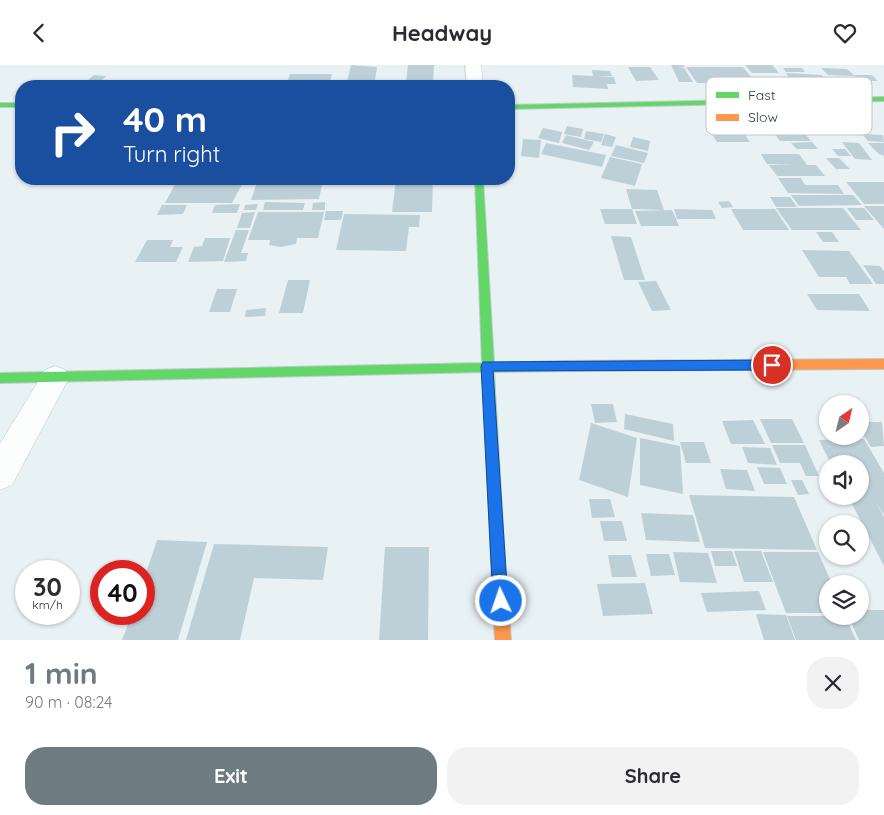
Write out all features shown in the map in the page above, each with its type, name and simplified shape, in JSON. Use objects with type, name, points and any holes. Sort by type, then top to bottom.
[{"type":"street","points":[[473,65],[474,80]]},
{"type":"street","points":[[515,107],[706,103]]},
{"type":"street","points":[[0,105],[15,105]]},
{"type":"street","points":[[479,185],[487,366],[503,640]]},
{"type":"street","points":[[0,378],[487,366],[884,364]]},
{"type":"street","points":[[0,474],[55,378]]},
{"type":"building","points":[[351,65],[377,67],[375,80],[347,80]]},
{"type":"building","points":[[408,65],[434,65],[433,80],[406,80]]},
{"type":"building","points":[[671,65],[683,65],[685,67],[678,68],[684,68],[693,82],[679,82]]},
{"type":"building","points":[[745,65],[772,65],[779,73],[752,73]]},
{"type":"building","points":[[628,67],[650,67],[659,80],[636,81]]},
{"type":"building","points":[[686,67],[743,67],[751,77],[706,77],[706,83],[697,83]]},
{"type":"building","points":[[783,68],[802,68],[805,72],[786,72]]},
{"type":"building","points":[[821,68],[847,69],[855,76],[828,75]]},
{"type":"building","points":[[592,70],[610,71],[612,76],[597,76],[614,77],[616,84],[607,84],[608,89],[573,87],[572,75],[593,76]]},
{"type":"building","points":[[786,73],[822,75],[823,77],[788,77]]},
{"type":"building","points":[[290,74],[332,74],[330,80],[288,80]]},
{"type":"building","points":[[94,75],[106,76],[102,80],[88,80]]},
{"type":"building","points":[[854,75],[872,75],[878,81],[872,81],[872,77],[856,77]]},
{"type":"building","points":[[567,126],[583,129],[581,137],[564,134]]},
{"type":"building","points":[[543,128],[562,132],[559,143],[538,138]]},
{"type":"building","points":[[586,131],[604,134],[601,142],[584,139]]},
{"type":"building","points":[[605,134],[616,137],[612,147],[601,145]]},
{"type":"building","points":[[566,135],[594,142],[589,150],[562,143]]},
{"type":"building","points":[[713,135],[745,135],[750,142],[717,142]]},
{"type":"building","points":[[776,135],[806,135],[811,141],[780,141]]},
{"type":"building","points":[[863,135],[883,135],[884,142],[868,141]]},
{"type":"building","points":[[633,137],[650,141],[648,151],[630,147]]},
{"type":"building","points":[[523,139],[541,140],[539,158],[521,156]]},
{"type":"building","points":[[812,142],[818,149],[797,149],[791,143]]},
{"type":"building","points":[[842,142],[859,143],[872,160],[855,159]]},
{"type":"building","points":[[546,143],[606,155],[602,167],[541,154]]},
{"type":"building","points":[[868,143],[884,143],[884,156],[879,154]]},
{"type":"building","points":[[616,145],[648,153],[644,163],[611,156]]},
{"type":"building","points":[[832,149],[845,149],[851,156],[838,156]]},
{"type":"building","points":[[761,154],[799,154],[807,165],[816,165],[825,176],[777,176],[769,165],[793,164],[767,164]]},
{"type":"building","points":[[610,157],[642,164],[635,186],[601,178]]},
{"type":"building","points":[[826,158],[839,158],[850,169],[836,169]]},
{"type":"building","points":[[778,178],[801,178],[805,185],[838,185],[844,194],[788,193]]},
{"type":"building","points":[[846,182],[884,182],[884,204],[864,204]]},
{"type":"building","points":[[175,185],[242,185],[232,203],[165,203]]},
{"type":"building","points":[[256,185],[322,185],[319,199],[251,200]]},
{"type":"building","points":[[395,185],[433,185],[432,212],[392,212]]},
{"type":"building","points":[[626,189],[657,190],[664,210],[632,209]]},
{"type":"building","points":[[791,195],[853,195],[862,205],[799,206]]},
{"type":"building","points":[[770,197],[790,197],[797,207],[776,207]]},
{"type":"building","points":[[729,201],[733,207],[722,208],[718,202]]},
{"type":"building","points":[[265,202],[305,203],[303,210],[263,210]]},
{"type":"building","points":[[325,202],[325,210],[312,210],[313,203]]},
{"type":"building","points":[[240,204],[237,213],[212,213],[215,205]]},
{"type":"building","points":[[258,204],[256,210],[244,210],[245,205]]},
{"type":"building","points":[[162,205],[187,205],[183,214],[157,215]]},
{"type":"building","points":[[864,206],[884,206],[884,229]]},
{"type":"building","points":[[776,208],[843,208],[861,230],[792,230]]},
{"type":"building","points":[[847,208],[864,208],[874,220],[856,220]]},
{"type":"building","points":[[600,209],[632,209],[637,224],[605,224]]},
{"type":"building","points":[[674,209],[712,210],[716,219],[677,219]]},
{"type":"building","points":[[731,209],[775,209],[789,230],[743,230]]},
{"type":"building","points":[[672,210],[679,226],[641,226],[635,211]]},
{"type":"building","points":[[326,211],[343,211],[341,220],[324,220]]},
{"type":"building","points":[[255,212],[250,228],[237,228],[242,213]]},
{"type":"building","points":[[258,212],[324,212],[318,238],[297,238],[296,244],[281,247],[269,245],[270,240],[248,240]]},
{"type":"building","points":[[344,214],[420,215],[419,227],[409,227],[406,251],[336,250]]},
{"type":"building","points":[[236,230],[249,230],[241,253],[248,253],[246,261],[224,262]]},
{"type":"building","points":[[816,232],[832,232],[839,242],[823,242]]},
{"type":"building","points":[[611,236],[631,237],[645,280],[624,280]]},
{"type":"building","points":[[205,238],[230,238],[223,261],[188,262],[194,247],[202,246]]},
{"type":"building","points":[[147,240],[173,240],[170,247],[183,247],[176,262],[135,262]]},
{"type":"building","points":[[802,250],[849,251],[873,284],[850,284],[846,277],[819,277]]},
{"type":"building","points":[[863,265],[880,266],[884,271],[884,284],[876,284]]},
{"type":"building","points":[[288,280],[310,280],[303,313],[279,313]]},
{"type":"building","points":[[656,281],[671,310],[652,311],[638,282]]},
{"type":"building","points":[[217,289],[237,289],[230,312],[209,312]]},
{"type":"building","points":[[807,294],[859,294],[870,311],[817,310]]},
{"type":"building","points":[[266,308],[265,316],[245,317],[246,310]]},
{"type":"building","points":[[591,404],[613,404],[617,422],[595,423]]},
{"type":"building","points":[[625,414],[673,424],[674,441],[624,429]]},
{"type":"building","points":[[760,419],[792,419],[804,443],[771,443]]},
{"type":"building","points":[[753,420],[765,444],[731,444],[722,421]]},
{"type":"building","points":[[869,422],[882,422],[884,446],[871,447],[869,444]]},
{"type":"building","points":[[591,423],[637,438],[628,497],[579,480]]},
{"type":"building","points":[[640,438],[680,446],[683,494],[640,485]]},
{"type":"building","points":[[680,442],[704,442],[711,463],[686,463]]},
{"type":"building","points":[[772,445],[805,445],[819,476],[806,476],[800,463],[780,463]]},
{"type":"building","points":[[822,445],[868,445],[884,473],[884,515],[875,501],[884,517],[884,566],[869,537],[869,515],[858,515],[853,505],[869,505],[869,455],[826,455]]},
{"type":"building","points":[[742,447],[770,448],[777,465],[748,463]]},
{"type":"building","points":[[757,467],[780,468],[787,484],[764,484]]},
{"type":"building","points":[[720,469],[747,470],[755,491],[726,489]]},
{"type":"building","points":[[791,480],[802,480],[809,494],[798,495]]},
{"type":"building","points":[[689,495],[794,497],[817,550],[705,548]]},
{"type":"building","points":[[589,499],[610,499],[615,517],[592,518]]},
{"type":"building","points":[[641,513],[693,515],[700,542],[646,540]]},
{"type":"building","points":[[600,521],[622,521],[627,541],[604,541]]},
{"type":"building","points":[[157,540],[207,542],[178,640],[122,640],[128,625],[155,625],[155,560],[150,560]]},
{"type":"building","points":[[214,544],[328,547],[323,580],[254,578],[240,640],[186,640]]},
{"type":"building","points":[[385,547],[429,547],[428,640],[379,640]]},
{"type":"building","points":[[711,551],[732,551],[737,566],[715,566]]},
{"type":"building","points":[[734,551],[761,551],[773,582],[744,582]]},
{"type":"building","points":[[673,552],[708,553],[717,583],[680,582]]},
{"type":"building","points":[[763,552],[818,552],[819,565],[824,565],[828,575],[819,575],[819,613],[786,613]]},
{"type":"building","points":[[646,554],[669,554],[675,575],[651,576]]},
{"type":"building","points":[[608,555],[631,555],[637,577],[612,577]]},
{"type":"building","points":[[645,583],[653,614],[603,616],[597,584]]},
{"type":"building","points":[[759,591],[766,610],[707,612],[701,593]]},
{"type":"building","points":[[869,610],[884,610],[884,640],[859,640],[852,625],[869,625]]},
{"type":"building","points":[[756,614],[786,615],[795,640],[764,640]]},
{"type":"building","points":[[787,616],[819,616],[819,625],[849,625],[856,640],[796,640]]},
{"type":"traffic: fast","points":[[872,99],[884,99]]},
{"type":"traffic: fast","points":[[515,107],[706,103]]},
{"type":"traffic: fast","points":[[0,105],[15,105]]},
{"type":"traffic: fast","points":[[479,185],[498,561]]},
{"type":"traffic: fast","points":[[0,378],[564,366]]},
{"type":"traffic: slow","points":[[564,366],[884,364]]},
{"type":"traffic: slow","points":[[498,561],[503,640]]},
{"type":"route","points":[[501,601],[487,366],[772,365]]}]
